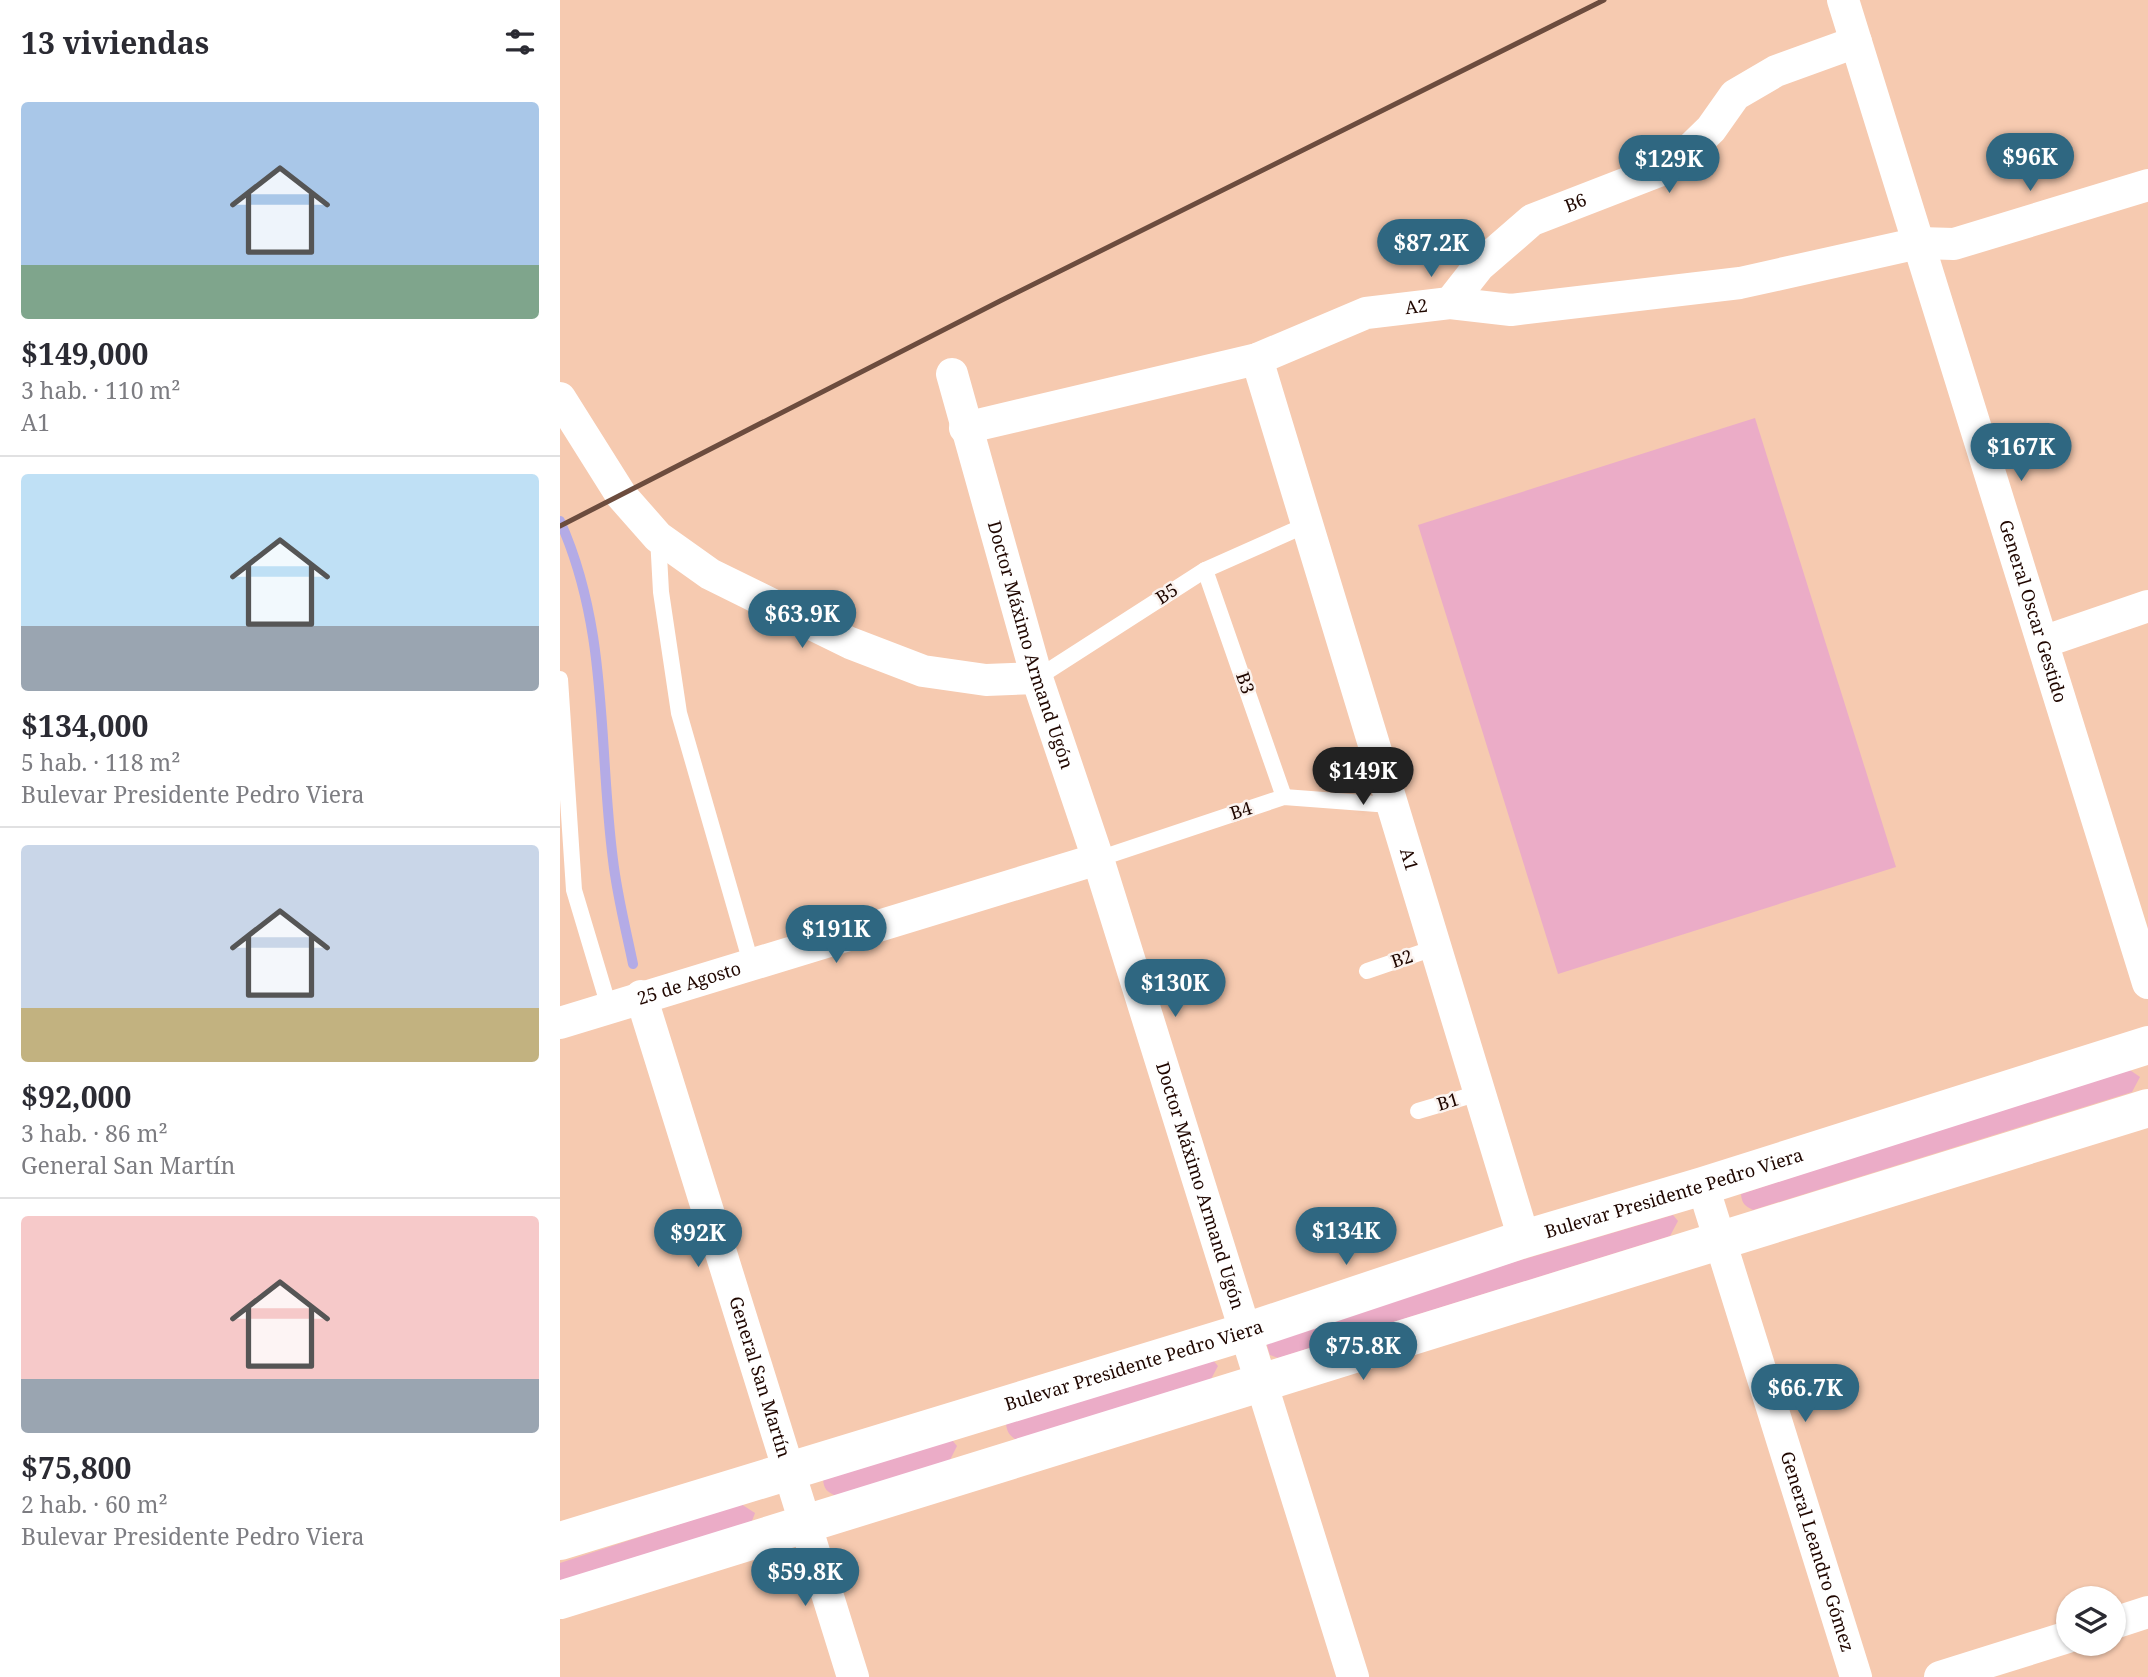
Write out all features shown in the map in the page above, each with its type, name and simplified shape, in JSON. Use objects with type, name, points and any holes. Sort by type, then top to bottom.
[{"type":"street","name":"General Oscar Gestido","points":[[1843,0],[2148,983]]},
{"type":"street","name":"B6","points":[[1450,303],[1479,266],[1532,220],[1674,164],[1711,129],[1735,95],[1786,66],[1856,42]]},
{"type":"street","name":"A2","points":[[965,428],[1257,359],[1366,313],[1450,303],[1511,310],[1740,283],[1919,243],[1954,243],[2148,185]]},
{"type":"street","name":"A1","points":[[1257,359],[1390,805],[1437,947],[1524,1239]]},
{"type":"street","name":"Doctor Máximo Armand Ugón","points":[[952,374],[1037,678],[1098,859],[1353,1677]]},
{"type":"street","points":[[560,398],[621,495],[658,537],[710,574],[775,609],[850,643],[923,671],[986,680],[1037,678]]},
{"type":"street","points":[[2043,642],[2148,606]]},
{"type":"street","name":"25 de Agosto","points":[[560,1023],[641,996],[1098,859]]},
{"type":"street","name":"General San Martín","points":[[641,996],[853,1677]]},
{"type":"street","name":"Bulevar Presidente Pedro Viera","points":[[560,1541],[1245,1332],[1524,1239],[1703,1186],[2148,1045]]},
{"type":"street","points":[[560,1600],[2148,1108]]},
{"type":"street","name":"General Leandro Gómez","points":[[1703,1186],[1856,1677]]},
{"type":"street","points":[[2126,1619],[2148,1612]]},
{"type":"street","points":[[1940,1677],[2056,1641]]},
{"type":"lane","name":"B5","points":[[1037,678],[1205,570],[1306,525]]},
{"type":"lane","points":[[658,537],[662,592],[679,713],[751,963]]},
{"type":"lane","name":"B3","points":[[1205,570],[1284,797]]},
{"type":"lane","points":[[560,679],[574,890],[610,1007]]},
{"type":"lane","name":"B4","points":[[1098,859],[1284,797],[1390,805]]},
{"type":"lane","name":"B2","points":[[1367,971],[1437,947]]},
{"type":"lane","name":"B1","points":[[1418,1111],[1479,1093]]},
{"type":"shaded area","points":[[1755,418],[1896,867],[1558,974],[1418,525]]},
{"type":"shaded area","points":[[2127,1068],[2140,1077],[2132,1092],[1753,1210],[1742,1200],[1741,1194]]},
{"type":"shaded area","points":[[1673,1215],[1678,1221],[1670,1236],[1278,1358],[1270,1355],[1266,1342],[1474,1274]]},
{"type":"shaded area","points":[[1212,1359],[1218,1366],[1210,1381],[1018,1441],[1007,1430],[1006,1424]]},
{"type":"shaded area","points":[[952,1440],[957,1446],[949,1462],[836,1496],[824,1486],[823,1480]]},
{"type":"shaded area","points":[[741,1504],[755,1513],[752,1521],[560,1586],[560,1563]]},
{"type":"waterway","points":[[560,521],[576,562],[594,646],[613,860],[633,964]]},
{"type":"railway","points":[[560,526],[1000,301],[1604,0]]}]
